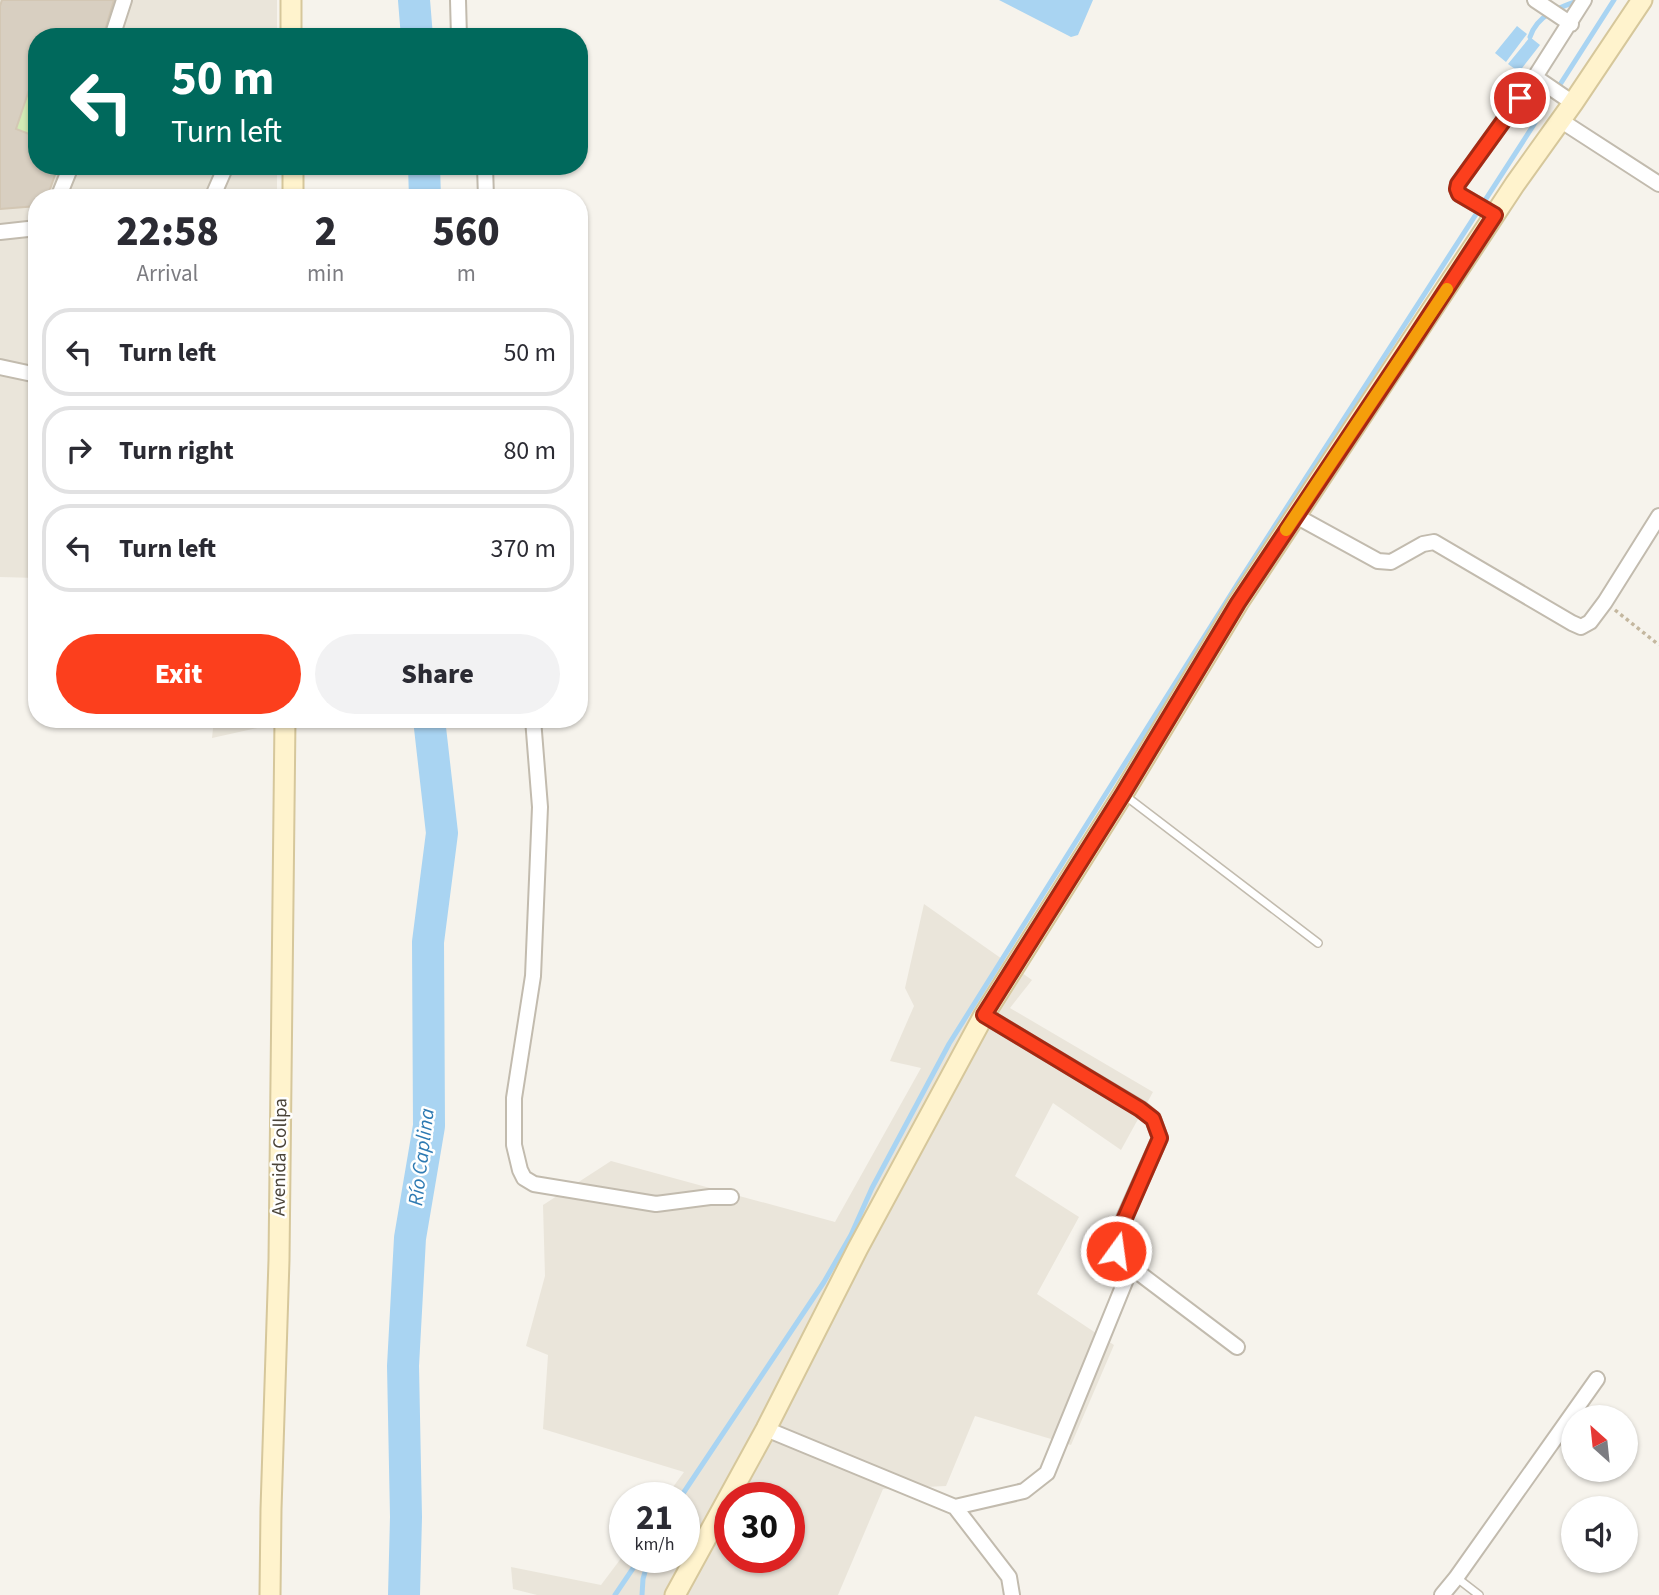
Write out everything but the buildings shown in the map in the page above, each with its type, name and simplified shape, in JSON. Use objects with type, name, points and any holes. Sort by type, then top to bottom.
[{"type":"street","points":[[115,28],[124,0]]},
{"type":"street","points":[[458,0],[459,28]]},
{"type":"street","points":[[1535,0],[1567,20]]},
{"type":"street","points":[[1489,211],[1459,194],[1458,184],[1535,77],[1567,20],[1584,0]]},
{"type":"street","points":[[676,1595],[984,1015],[1123,794],[1238,603],[1489,211],[1573,103],[1642,0]]},
{"type":"street","points":[[284,28],[291,7]]},
{"type":"street","points":[[291,7],[291,28]]},
{"type":"street","points":[[1535,77],[1573,103]]},
{"type":"street","points":[[1560,120],[1659,184]]},
{"type":"street","points":[[0,232],[28,229]]},
{"type":"street","points":[[0,367],[28,373]]},
{"type":"street","points":[[1296,516],[1378,561],[1391,562],[1423,544],[1434,542],[1581,627],[1590,622],[1605,602],[1659,516]]},
{"type":"street","name":"Avenida Collpa","points":[[270,1595],[279,1260],[285,728]]},
{"type":"street","points":[[534,728],[540,807],[533,976],[514,1098],[514,1145],[520,1170],[524,1178],[534,1184],[656,1205],[710,1197],[731,1198]]},
{"type":"street","points":[[984,1015],[1153,1119],[1160,1138],[1118,1234],[1116,1251],[1131,1267],[1237,1347]]},
{"type":"street","points":[[955,1507],[1024,1491],[1047,1473],[1131,1267]]},
{"type":"street","points":[[1442,1595],[1597,1379]]},
{"type":"street","points":[[766,1429],[955,1507],[1009,1577],[1012,1595]]},
{"type":"lane","points":[[1123,794],[1318,943]]},
{"type":"lane","points":[[1456,1578],[1479,1595]]},
{"type":"path","points":[[1605,602],[1659,645]]},
{"type":"shaded area","points":[[0,0],[277,0],[277,28],[28,28],[28,175],[277,175],[277,189],[28,189],[28,578],[0,577]]},
{"type":"shaded area","points":[[213,728],[257,728],[212,738]]},
{"type":"shaded area","points":[[924,904],[1032,980],[1010,1008],[1153,1092],[1121,1150],[1053,1103],[1015,1176],[1079,1217],[1037,1294],[1114,1345],[1071,1445],[975,1416],[946,1486],[883,1489],[838,1595],[537,1595],[513,1589],[511,1567],[601,1585],[610,1573],[700,1573],[700,1482],[677,1482],[684,1472],[543,1429],[548,1355],[526,1346],[545,1276],[543,1205],[611,1161],[835,1222],[921,1068],[890,1061],[914,1006],[905,988]]},
{"type":"green space","points":[[28,93],[28,134],[16,129]]},
{"type":"water","points":[[999,0],[1093,0],[1078,35],[1071,37]]},
{"type":"water","points":[[1517,26],[1527,34],[1506,62],[1495,53]]},
{"type":"water","points":[[1530,37],[1540,45],[1519,72],[1508,64]]},
{"type":"waterway","name":"Río Caplina","points":[[414,0],[416,28]]},
{"type":"waterway","points":[[1530,37],[1533,29],[1544,17],[1580,0]]},
{"type":"waterway","points":[[1561,83],[1614,0]]},
{"type":"waterway","points":[[691,1482],[824,1282],[949,1044],[1238,583],[1542,112]]},
{"type":"waterway","name":"Río Caplina","points":[[424,175],[425,189]]},
{"type":"waterway","name":"Río Caplina","points":[[404,1595],[406,1517],[403,1366],[410,1238],[429,1126],[428,942],[442,833],[430,728]]},
{"type":"waterway","points":[[615,1595],[630,1573]]},
{"type":"waterway","points":[[642,1595],[645,1573]]},
{"type":"slow traffic","points":[[1286,530],[1447,289]]},
{"type":"route","points":[[1116,1251],[1118,1234],[1160,1138],[1153,1119],[984,1015],[1123,794],[1238,603],[1495,215],[1459,194],[1458,184],[1520,98]]}]
